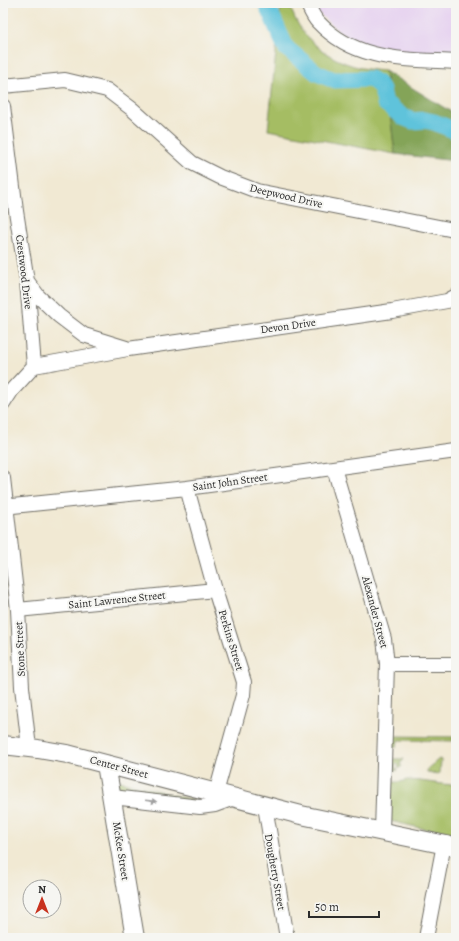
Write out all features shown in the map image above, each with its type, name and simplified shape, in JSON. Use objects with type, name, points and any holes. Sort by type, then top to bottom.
[{"type":"main road","name":"Center Street","points":[[3,745],[62,752],[308,817],[450,845]]},
{"type":"main road","name":"McKee Street","points":[[106,764],[135,938]]},
{"type":"street","points":[[306,3],[317,21],[339,40],[360,50],[388,58],[456,62]]},
{"type":"street","name":"Deepwood Drive","points":[[3,86],[65,80],[107,90],[132,109],[192,163],[220,177],[257,191],[454,230],[456,233]]},
{"type":"street","name":"Crestwood Drive","points":[[3,106],[10,212],[27,281],[34,366]]},
{"type":"street","name":"Devon Drive","points":[[27,281],[38,296],[59,316],[84,335],[128,349]]},
{"type":"street","name":"Devon Drive","points":[[34,366],[128,349],[392,311],[451,299]]},
{"type":"street","points":[[3,404],[7,390],[34,366]]},
{"type":"street","name":"Saint John Street","points":[[5,507],[187,488],[456,451]]},
{"type":"street","name":"Alexander Street","points":[[334,468],[384,639],[387,664],[382,832]]},
{"type":"street","name":"Stone Street","points":[[3,478],[5,507],[18,610],[22,687],[29,748]]},
{"type":"street","name":"Perkins Street","points":[[187,488],[215,590],[244,682],[243,695],[216,793]]},
{"type":"street","name":"Saint Lawrence Street","points":[[18,610],[215,590]]},
{"type":"street","points":[[387,664],[456,664]]},
{"type":"street","points":[[112,797],[200,807],[214,805],[234,798]]},
{"type":"street","name":"Dougherty Street","points":[[265,806],[286,938]]},
{"type":"street","points":[[426,938],[450,845]]},
{"type":"shaded area","points":[[307,3],[456,3],[456,62],[360,50]]},
{"type":"green space","points":[[281,3],[289,3],[303,32],[325,53],[353,66],[385,71],[395,154],[268,130]]},
{"type":"green space","points":[[385,71],[456,115],[456,161],[395,154]]},
{"type":"green space","points":[[392,736],[456,737],[456,741],[398,740],[397,747],[392,748]]},
{"type":"green space","points":[[391,759],[404,759],[400,764],[402,766],[399,769],[398,764],[396,763],[395,768],[398,770],[391,771]]},
{"type":"green space","points":[[439,759],[441,760],[440,773],[437,774],[427,772],[427,769]]},
{"type":"green space","points":[[117,780],[206,804],[127,793],[117,785]]},
{"type":"green space","points":[[407,780],[456,785],[456,836],[390,821],[391,782]]},
{"type":"waterway","points":[[266,3],[286,48],[317,73],[334,80],[370,79],[377,83],[382,90],[385,103],[403,117],[413,121],[424,120],[434,122],[456,131]]}]
